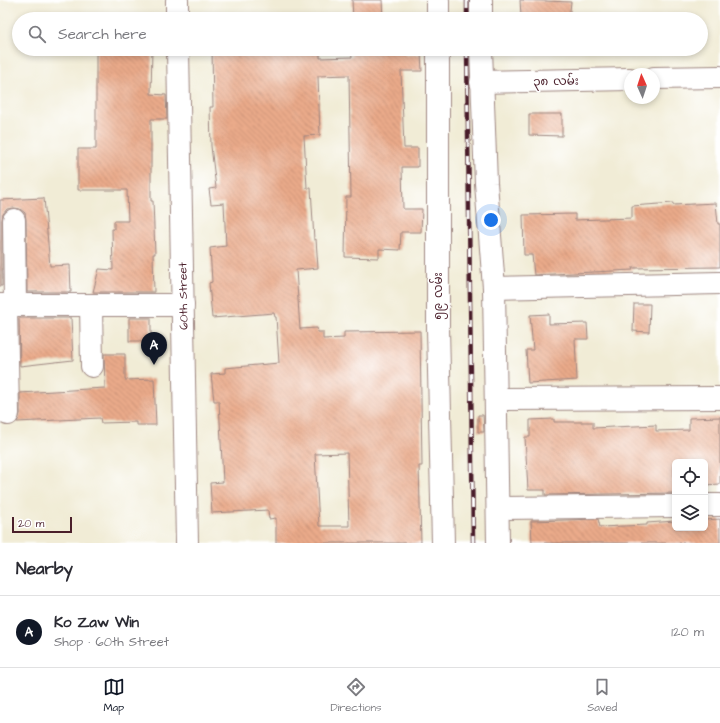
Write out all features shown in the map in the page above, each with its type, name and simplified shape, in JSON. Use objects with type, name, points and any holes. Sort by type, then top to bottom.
[{"type":"street","points":[[177,0],[177,12]]},
{"type":"street","points":[[438,0],[438,12]]},
{"type":"street","points":[[481,0],[481,12]]},
{"type":"street","name":"60th Street","points":[[178,56],[187,543]]},
{"type":"street","name":"၅၉ လမ်း","points":[[438,56],[438,328],[443,543]]},
{"type":"street","points":[[481,56],[481,82],[494,288],[497,400],[498,543]]},
{"type":"street","points":[[660,78],[720,77]]},
{"type":"street","name":"၃၈ လမ်း","points":[[481,82],[624,79]]},
{"type":"street","points":[[8,414],[7,305],[14,220]]},
{"type":"street","points":[[494,288],[720,284]]},
{"type":"street","points":[[7,305],[183,305]]},
{"type":"street","points":[[91,305],[92,366]]},
{"type":"street","points":[[497,400],[720,398]]},
{"type":"street","points":[[708,505],[720,505]]},
{"type":"street","points":[[498,508],[672,506]]},
{"type":"building","points":[[352,0],[382,0],[383,12],[353,12]]},
{"type":"building","points":[[520,0],[571,2],[570,12],[521,12]]},
{"type":"building","points":[[96,56],[152,56],[151,94],[166,95],[167,119],[151,119],[151,201],[153,201],[155,254],[153,254],[154,292],[93,292],[99,269],[113,270],[112,229],[114,229],[114,221],[128,221],[127,190],[78,190],[78,149],[96,149]]},
{"type":"building","points":[[212,56],[320,56],[320,58],[352,56],[421,56],[422,71],[401,71],[404,148],[418,148],[418,167],[402,167],[403,209],[422,209],[421,232],[401,232],[400,250],[379,249],[379,258],[345,257],[346,197],[351,197],[349,75],[318,76],[320,135],[304,136],[307,188],[311,188],[314,240],[316,239],[318,268],[296,270],[300,329],[317,328],[318,332],[323,332],[323,339],[344,338],[344,332],[420,331],[422,466],[419,466],[421,543],[276,543],[276,518],[269,519],[268,510],[212,513],[210,483],[223,482],[219,401],[214,401],[211,374],[225,373],[225,368],[279,363],[276,317],[274,313],[212,318],[209,283],[212,282],[210,248],[226,246],[224,203],[211,204],[209,189],[216,188],[211,146],[210,107],[213,107]],"holes":[[[347,453],[349,526],[319,526],[315,454]]]},
{"type":"building","points":[[529,114],[562,114],[562,136],[529,135]]},
{"type":"building","points":[[44,198],[50,266],[70,265],[71,292],[27,292],[25,213],[20,209],[14,208],[7,209],[3,214],[2,286],[0,286],[0,200]]},
{"type":"building","points":[[673,203],[673,205],[716,203],[718,224],[720,224],[720,267],[632,268],[633,270],[534,275],[532,255],[524,255],[523,215],[575,214],[575,220],[632,218],[632,206]]},
{"type":"building","points":[[634,304],[650,304],[649,332],[633,331]]},
{"type":"building","points":[[549,314],[549,324],[587,323],[588,339],[575,339],[577,380],[528,383],[526,350],[533,350],[530,315]]},
{"type":"building","points":[[19,318],[71,318],[73,360],[20,366]]},
{"type":"building","points":[[129,318],[151,318],[151,341],[129,341]]},
{"type":"building","points":[[104,354],[125,354],[125,380],[154,379],[156,425],[136,425],[136,422],[101,423],[100,418],[17,422],[20,414],[20,393],[105,388]]},
{"type":"building","points":[[478,415],[483,415],[484,432],[478,432]]},
{"type":"building","points":[[720,417],[720,484],[708,485],[708,459],[672,459],[672,493],[545,495],[545,490],[528,490],[525,437],[530,437],[530,420],[554,419],[554,422],[593,422],[593,428],[656,425],[656,431],[689,430],[689,418]]},
{"type":"building","points":[[598,519],[600,527],[647,525],[647,523],[672,521],[672,531],[708,531],[708,520],[720,519],[720,543],[532,543],[531,521]]},
{"type":"railway","points":[[467,0],[467,12]]},
{"type":"railway","points":[[467,56],[473,543]]},
{"type":"place","name":"Ko Zaw Win","points":[[154,365]]}]
